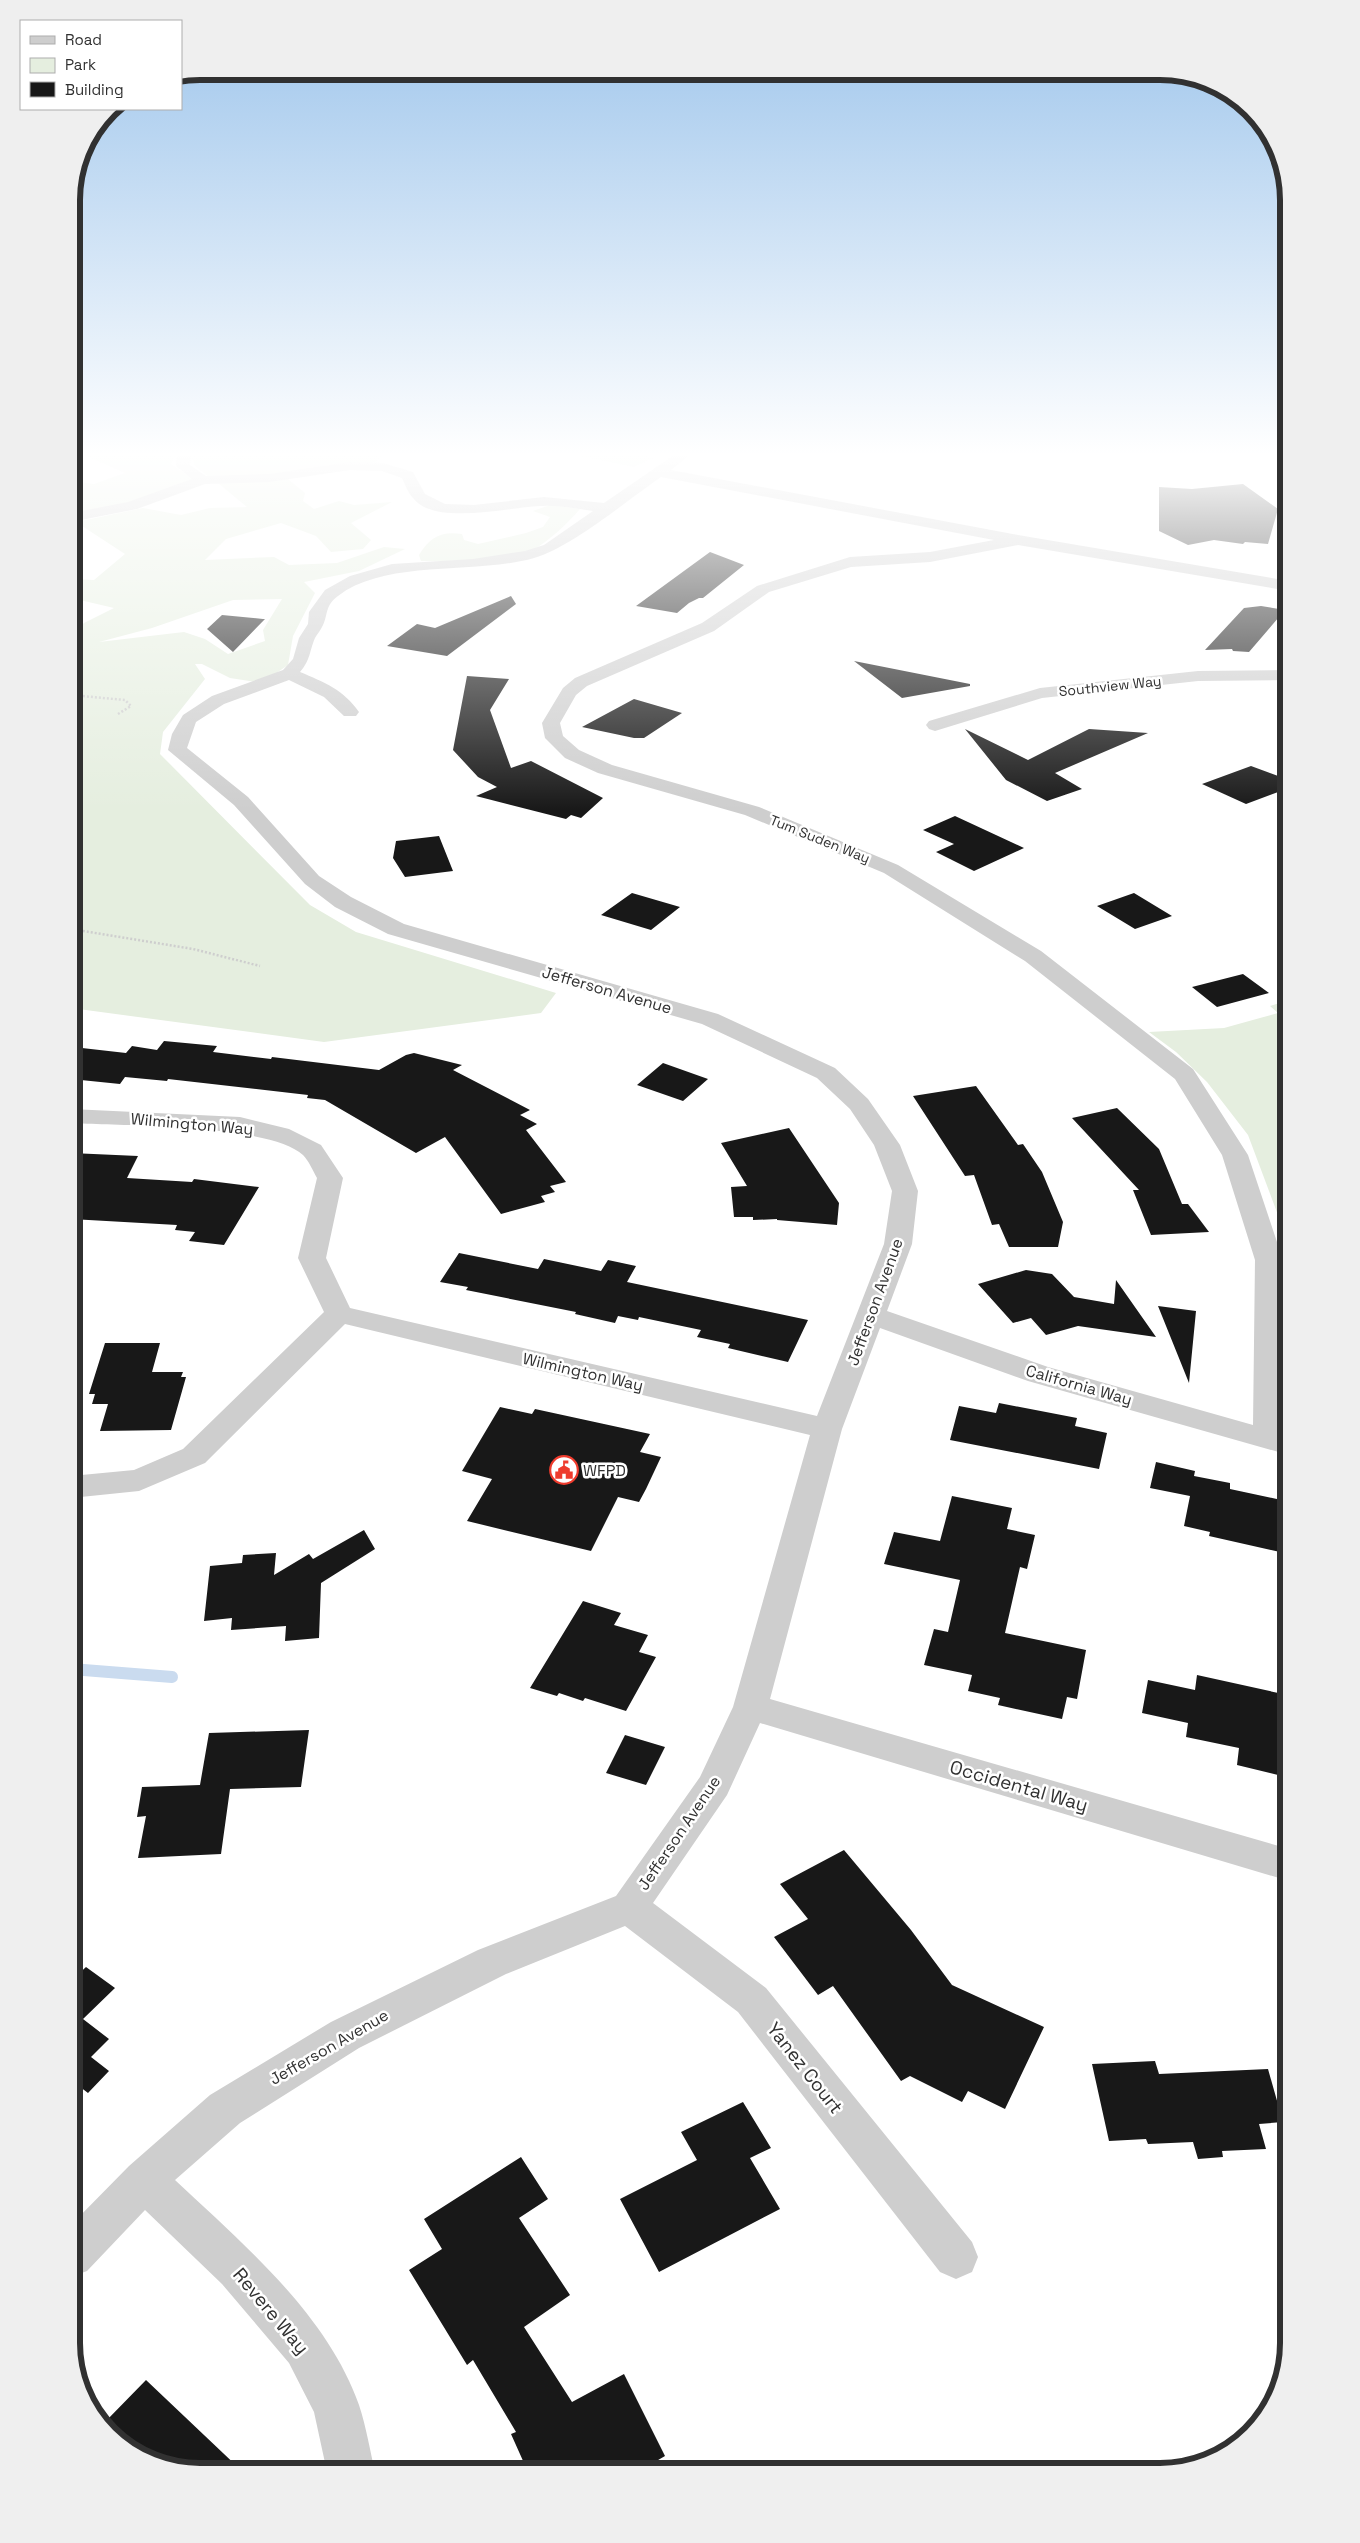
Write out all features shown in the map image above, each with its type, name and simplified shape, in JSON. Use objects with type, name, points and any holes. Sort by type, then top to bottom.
[{"type":"street","points":[[350,712],[344,702],[320,687],[289,674],[301,660],[308,638],[316,624],[317,612],[331,593],[356,579],[377,574]]},
{"type":"street","name":"Tum Suden Way","points":[[812,574],[763,589],[708,627],[581,682],[569,692],[551,723],[554,738],[572,754],[605,769],[752,811],[891,868],[1033,956],[1184,1074],[1235,1155],[1269,1260],[1278,1442]]},
{"type":"street","points":[[1218,574],[1280,584]]},
{"type":"street","points":[[1250,579],[1280,576]]},
{"type":"street","name":"Jefferson Avenue","points":[[80,2247],[144,2180],[225,2108],[345,2035],[492,1962],[628,1907],[714,1784],[750,1707],[827,1429],[898,1244],[905,1191],[887,1145],[859,1104],[826,1073],[710,1019],[396,929],[343,902],[312,880],[241,801],[177,750],[181,734],[189,719],[218,700],[289,674]]},
{"type":"street","name":"Southview Way","points":[[935,725],[1040,693],[1198,676],[1280,675]]},
{"type":"street","name":"Wilmington Way","points":[[80,1116],[240,1125],[280,1134],[312,1150],[330,1178],[312,1258],[339,1314],[827,1429]]},
{"type":"street","points":[[80,1486],[139,1480],[194,1456],[339,1314]]},
{"type":"street","name":"California Way","points":[[871,1316],[1038,1374],[1278,1442]]},
{"type":"street","name":"Occidental Way","points":[[750,1707],[1280,1862]]},
{"type":"street","name":"Yanez Court","points":[[628,1907],[752,2000],[830,2101],[956,2257]]},
{"type":"street","name":"Revere Way","points":[[144,2180],[238,2269],[305,2348],[336,2406],[349,2463]]},
{"type":"path","points":[[80,696],[125,700],[130,706],[118,714]]},
{"type":"path","points":[[80,930],[193,949],[260,966]]},
{"type":"green space","points":[[102,574],[346,574],[304,582],[315,593],[293,636],[288,665],[262,683],[230,678],[202,664],[195,664],[205,679],[163,732],[160,754],[310,905],[356,932],[556,993],[541,1013],[324,1042],[80,1009],[80,627],[114,608],[80,600],[80,579],[94,580]],"holes":[[[282,599],[263,630],[265,641],[228,654],[205,639],[184,632],[99,642],[152,628],[233,600]]]},
{"type":"green space","points":[[1280,1003],[1280,1215],[1278,1215],[1248,1135],[1207,1082],[1176,1052],[1149,1032],[1224,1028],[1278,1013],[1270,1006]]},
{"type":"building","points":[[680,574],[733,574],[703,598],[689,603],[677,613],[636,606]]},
{"type":"building","points":[[511,596],[516,604],[447,656],[387,646],[417,624],[435,628]]},
{"type":"building","points":[[1261,606],[1280,609],[1280,616],[1249,652],[1233,651],[1232,649],[1205,650],[1244,608]]},
{"type":"building","points":[[222,615],[265,619],[233,652],[207,629]]},
{"type":"building","points":[[854,661],[970,684],[970,686],[902,698]]},
{"type":"building","points":[[467,676],[509,679],[490,710],[511,768],[531,761],[603,798],[581,818],[571,815],[566,819],[476,796],[497,787],[478,777],[453,750]]},
{"type":"building","points":[[634,699],[682,713],[644,738],[634,738],[582,727]]},
{"type":"building","points":[[965,729],[1028,760],[1089,729],[1148,733],[1055,773],[1082,789],[1047,801],[1006,780]]},
{"type":"building","points":[[1251,766],[1280,777],[1280,791],[1246,804],[1202,784]]},
{"type":"building","points":[[955,816],[1024,848],[974,871],[936,852],[954,844],[923,830]]},
{"type":"building","points":[[439,836],[453,871],[405,877],[393,858],[396,841]]},
{"type":"building","points":[[632,893],[680,907],[651,930],[601,915]]},
{"type":"building","points":[[1134,893],[1172,916],[1135,929],[1097,906]]},
{"type":"building","points":[[1243,974],[1269,993],[1217,1007],[1192,987]]},
{"type":"building","points":[[164,1041],[217,1046],[213,1052],[379,1070],[406,1055],[414,1053],[462,1065],[453,1070],[530,1110],[520,1115],[537,1124],[526,1130],[566,1182],[550,1186],[555,1192],[541,1196],[545,1202],[501,1214],[445,1137],[416,1153],[325,1100],[307,1098],[308,1095],[168,1079],[167,1081],[125,1077],[120,1084],[80,1080],[80,1050],[82,1048],[126,1053],[132,1046],[157,1050]]},
{"type":"building","points":[[663,1063],[708,1079],[683,1101],[637,1085]]},
{"type":"building","points":[[976,1086],[1018,1145],[1023,1144],[1042,1172],[1063,1222],[1058,1247],[1009,1247],[999,1224],[992,1225],[974,1175],[965,1176],[913,1096]]},
{"type":"building","points":[[1117,1108],[1159,1149],[1182,1204],[1188,1204],[1209,1232],[1151,1235],[1133,1190],[1139,1190],[1072,1118]]},
{"type":"building","points":[[789,1128],[839,1203],[837,1225],[777,1219],[753,1220],[753,1217],[734,1217],[731,1187],[747,1186],[721,1143]]},
{"type":"building","points":[[80,1153],[138,1156],[127,1178],[192,1182],[194,1179],[259,1187],[224,1245],[189,1241],[195,1232],[175,1230],[177,1225],[80,1220]]},
{"type":"building","points":[[459,1253],[538,1269],[544,1259],[601,1271],[608,1260],[636,1266],[627,1282],[808,1320],[788,1362],[728,1348],[730,1344],[697,1337],[701,1330],[639,1317],[638,1320],[618,1316],[615,1323],[575,1314],[576,1312],[466,1290],[468,1287],[440,1282]]},
{"type":"building","points":[[1026,1270],[1052,1274],[1074,1297],[1114,1304],[1116,1280],[1156,1337],[1078,1326],[1046,1335],[1031,1318],[1013,1323],[978,1284]]},
{"type":"building","points":[[1158,1306],[1196,1311],[1189,1383]]},
{"type":"building","points":[[105,1343],[160,1343],[152,1372],[183,1372],[181,1377],[186,1377],[171,1430],[100,1431],[108,1404],[92,1404],[95,1394],[89,1394]]},
{"type":"building","points":[[999,1403],[1077,1418],[1075,1426],[1107,1433],[1099,1469],[950,1440],[959,1406],[996,1413]]},
{"type":"building","points":[[500,1407],[532,1414],[535,1409],[650,1434],[640,1452],[661,1457],[646,1489],[639,1502],[618,1497],[591,1551],[467,1521],[492,1479],[462,1471]]},
{"type":"building","points":[[1156,1462],[1195,1471],[1194,1476],[1230,1483],[1230,1489],[1280,1500],[1280,1552],[1209,1536],[1210,1532],[1184,1526],[1190,1496],[1150,1488]]},
{"type":"building","points":[[952,1496],[1012,1508],[1007,1529],[1035,1535],[1027,1569],[1020,1567],[1005,1633],[1086,1650],[1077,1699],[1067,1697],[1062,1719],[998,1705],[1000,1698],[968,1691],[972,1675],[924,1665],[934,1629],[948,1632],[960,1580],[884,1564],[894,1532],[940,1541]]},
{"type":"building","points":[[364,1530],[375,1549],[321,1583],[319,1638],[285,1641],[286,1626],[231,1630],[232,1618],[204,1621],[210,1566],[242,1563],[243,1555],[276,1553],[274,1575],[309,1554],[313,1559]]},
{"type":"building","points":[[583,1601],[621,1613],[614,1625],[648,1635],[639,1652],[656,1657],[626,1711],[585,1698],[583,1701],[559,1693],[557,1696],[530,1688]]},
{"type":"building","points":[[1197,1675],[1280,1693],[1280,1757],[1278,1775],[1237,1765],[1239,1748],[1186,1737],[1188,1723],[1142,1713],[1148,1680],[1195,1690]]},
{"type":"building","points":[[309,1730],[301,1787],[230,1789],[221,1854],[138,1858],[146,1816],[137,1817],[142,1787],[200,1785],[209,1733]]},
{"type":"building","points":[[625,1735],[665,1747],[646,1785],[606,1773]]},
{"type":"building","points":[[844,1850],[911,1930],[952,1985],[1044,2027],[1005,2109],[968,2091],[962,2102],[910,2076],[901,2081],[833,1986],[818,1995],[774,1937],[808,1919],[780,1884]]},
{"type":"building","points":[[86,1967],[115,1988],[83,2019],[109,2039],[91,2057],[109,2071],[88,2093],[80,2087],[80,1973]]},
{"type":"building","points":[[1155,2061],[1159,2074],[1268,2069],[1280,2111],[1280,2122],[1259,2124],[1266,2149],[1222,2151],[1223,2157],[1198,2159],[1193,2142],[1148,2144],[1146,2139],[1109,2141],[1092,2064]]},
{"type":"building","points":[[743,2102],[771,2148],[750,2158],[780,2209],[659,2272],[620,2199],[697,2160],[681,2132]]},
{"type":"building","points":[[521,2157],[548,2199],[519,2218],[570,2295],[524,2327],[572,2402],[624,2374],[665,2456],[653,2463],[524,2463],[511,2434],[516,2432],[473,2360],[467,2365],[409,2270],[442,2249],[424,2219]]},
{"type":"building","points":[[146,2380],[234,2463],[192,2463],[161,2457],[133,2443],[108,2419]]},
{"type":"waterway","points":[[80,1670],[172,1677]]},
{"type":"place","name":"WFPD","points":[[564,1470]]}]
